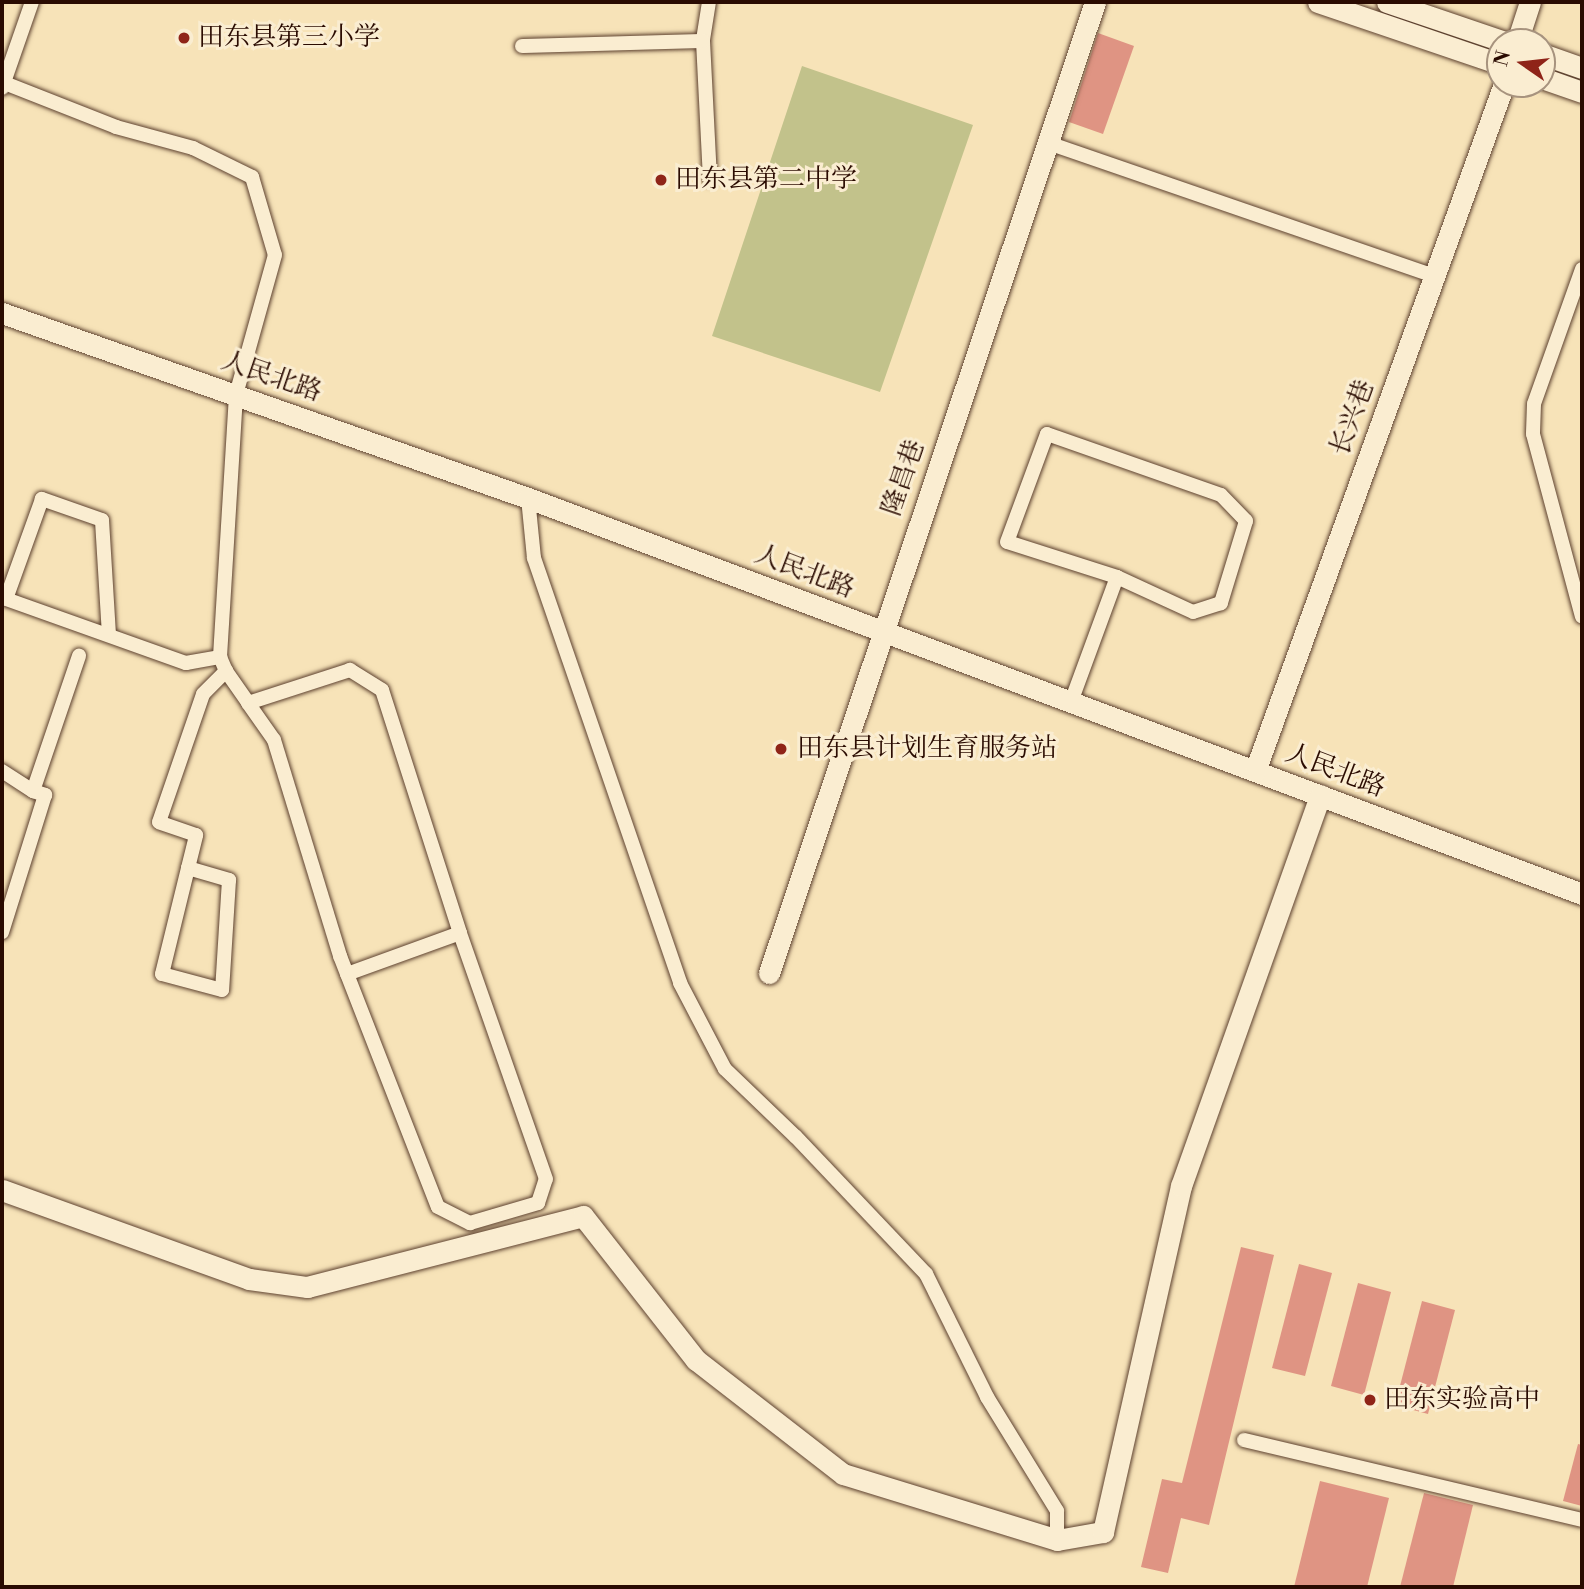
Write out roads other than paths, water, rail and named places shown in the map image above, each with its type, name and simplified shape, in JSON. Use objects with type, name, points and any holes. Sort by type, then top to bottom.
[{"type":"street","points":[[32,2],[2,84],[116,127],[194,148],[252,177],[275,255],[236,395],[223,664],[203,694],[159,822],[196,835],[162,974],[222,990],[229,880],[188,868]]},
{"type":"street","points":[[709,2],[703,41],[709,179]]},
{"type":"street","name":"隆昌巷","points":[[769,973],[1095,2]]},
{"type":"street","points":[[1318,2],[1486,59]]},
{"type":"street","points":[[1387,2],[1486,35]]},
{"type":"street","points":[[1522,28],[1530,2]]},
{"type":"street","points":[[522,46],[703,41]]},
{"type":"street","points":[[1556,59],[1582,68]]},
{"type":"street","points":[[1556,83],[1582,92]]},
{"type":"street","name":"长兴巷","points":[[1255,771],[1499,98]]},
{"type":"street","points":[[1048,143],[1434,276]]},
{"type":"street","points":[[1582,269],[1534,404],[1533,434],[1582,617]]},
{"type":"street","name":"人民北路","points":[[2,313],[528,498],[1582,894]]},
{"type":"street","points":[[1047,434],[1221,495],[1246,521],[1221,603],[1193,612],[1116,577],[1007,542],[1047,434]]},
{"type":"street","points":[[528,498],[534,558],[680,982],[725,1069],[796,1137],[926,1274],[987,1397],[1057,1511],[1057,1540]]},
{"type":"street","points":[[109,635],[102,520],[42,499],[6,599],[186,663],[223,664]]},
{"type":"street","points":[[1071,702],[1116,577]]},
{"type":"street","points":[[33,791],[79,656]]},
{"type":"street","points":[[223,664],[248,703],[274,740],[347,974],[438,1207],[470,1223],[538,1203],[546,1180],[460,933],[382,690],[350,670],[248,703]]},
{"type":"street","points":[[2,771],[33,791],[46,795],[2,932]]},
{"type":"street","points":[[2,1190],[249,1279],[307,1287],[583,1216],[696,1360],[843,1474],[1057,1540],[1103,1532],[1181,1186],[1320,795]]},
{"type":"street","points":[[347,974],[460,933]]},
{"type":"street","points":[[1244,1440],[1582,1520]]},
{"type":"place","name":"田东县第三小学","points":[[184,38]]},
{"type":"place","name":"田东县第二中学","points":[[661,180]]},
{"type":"place","name":"田东县计划生育服务站","points":[[781,749]]},
{"type":"place","name":"田东实验高中","points":[[1370,1400]]}]
